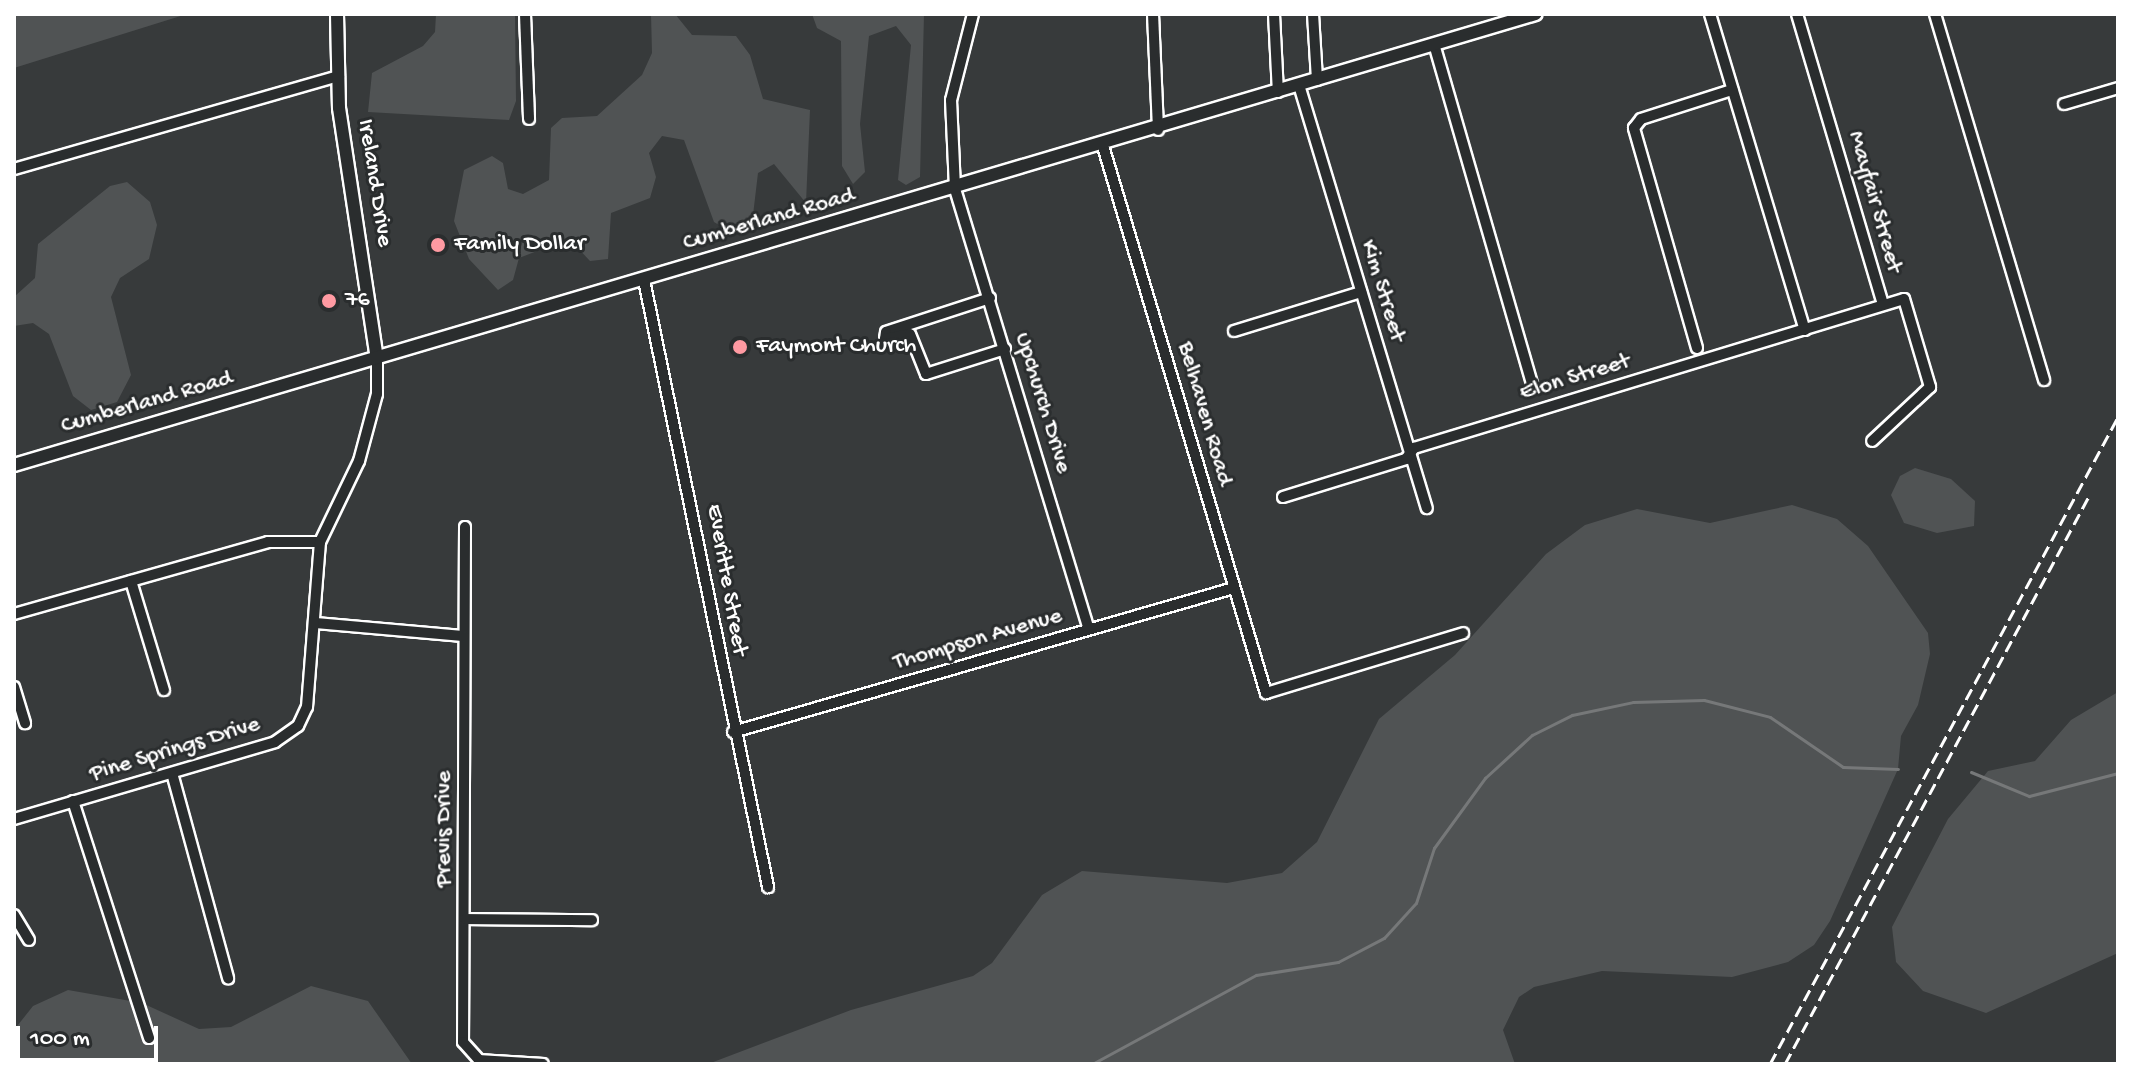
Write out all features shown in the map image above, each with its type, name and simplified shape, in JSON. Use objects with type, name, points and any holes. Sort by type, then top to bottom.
[{"type":"main road","name":"Ireland Drive","points":[[337,14],[339,76],[377,358]]},
{"type":"main road","name":"Cumberland Road","points":[[14,465],[1158,130],[1536,14]]},
{"type":"street","points":[[525,14],[529,119]]},
{"type":"street","name":"Upchurch Drive","points":[[973,14],[951,100],[955,189],[1089,629]]},
{"type":"street","points":[[1153,14],[1158,130]]},
{"type":"street","points":[[1274,14],[1278,92]]},
{"type":"street","points":[[1313,14],[1317,80]]},
{"type":"street","points":[[1710,14],[1805,330]]},
{"type":"street","name":"Mayfair Street","points":[[1797,14],[1883,305],[1909,303],[1931,378],[1927,395],[1872,441]]},
{"type":"street","points":[[1935,14],[2044,380]]},
{"type":"street","points":[[1434,44],[1533,386]]},
{"type":"street","points":[[14,169],[339,76]]},
{"type":"street","name":"Kim Street","points":[[1299,85],[1427,508]]},
{"type":"street","points":[[2064,104],[2118,88]]},
{"type":"street","points":[[1697,348],[1634,128],[1641,119],[1732,90]]},
{"type":"street","name":"Belhaven Road","points":[[1103,146],[1266,693],[1463,633]]},
{"type":"street","name":"Everitte Street","points":[[644,280],[733,732],[768,887]]},
{"type":"street","points":[[1234,331],[1361,292]]},
{"type":"street","points":[[990,298],[886,332],[885,339],[910,334],[926,374],[1005,349]]},
{"type":"street","name":"Elon Street","points":[[1283,497],[1410,452],[1883,305]]},
{"type":"street","name":"Pine Springs Drive","points":[[14,819],[275,742],[298,726],[307,707],[320,542],[359,461],[377,394],[377,358]]},
{"type":"street","name":"Previs Drive","points":[[465,527],[464,1048],[479,1060],[543,1064]]},
{"type":"street","points":[[14,614],[268,542],[320,542]]},
{"type":"street","points":[[131,581],[164,690]]},
{"type":"street","name":"Thompson Avenue","points":[[733,732],[1234,588]]},
{"type":"street","points":[[315,623],[463,636]]},
{"type":"street","points":[[14,687],[25,723]]},
{"type":"street","points":[[172,773],[228,978]]},
{"type":"street","points":[[73,801],[149,1038]]},
{"type":"street","points":[[14,915],[29,940]]},
{"type":"street","points":[[465,919],[592,920]]},
{"type":"shaded area","points":[[14,14],[187,14],[14,68]]},
{"type":"shaded area","points":[[436,14],[515,14],[516,101],[509,120],[368,112],[372,73],[423,46],[435,32]]},
{"type":"shaded area","points":[[651,14],[675,14],[692,35],[736,36],[750,55],[763,99],[810,110],[806,203],[774,164],[758,173],[753,215],[742,228],[724,228],[714,222],[684,140],[662,136],[649,153],[656,177],[650,198],[611,213],[608,259],[590,261],[575,245],[558,243],[519,258],[513,280],[498,290],[469,259],[454,221],[464,170],[492,156],[503,163],[508,189],[523,194],[549,180],[551,128],[562,118],[597,116],[642,75],[652,53]]},
{"type":"shaded area","points":[[812,14],[924,14],[920,177],[906,185],[898,180],[911,45],[896,26],[869,36],[860,124],[865,172],[853,184],[842,166],[841,41],[817,28]]},
{"type":"shaded area","points":[[127,182],[150,202],[157,225],[149,259],[120,278],[111,297],[131,375],[117,402],[91,410],[73,396],[49,334],[33,323],[14,326],[14,297],[35,278],[38,244],[110,186]]},
{"type":"shaded area","points":[[1915,468],[1951,479],[1975,501],[1974,526],[1937,533],[1904,523],[1891,495],[1900,476]]},
{"type":"shaded area","points":[[1792,505],[1837,519],[1868,546],[1928,633],[1930,654],[1918,705],[1901,736],[1898,769],[1830,921],[1814,945],[1788,962],[1732,977],[1602,971],[1534,987],[1519,997],[1503,1030],[1515,1064],[708,1064],[851,1010],[973,976],[992,963],[1042,895],[1082,871],[1227,883],[1282,873],[1317,842],[1379,719],[1455,655],[1546,554],[1585,525],[1637,509],[1710,523]]},
{"type":"shaded area","points":[[2118,692],[2118,953],[1986,1013],[1923,991],[1896,962],[1892,927],[1948,819],[1988,771],[2035,761],[2071,720]]},
{"type":"shaded area","points":[[311,986],[368,1001],[412,1064],[14,1064],[14,1030],[33,1006],[68,990],[142,1003],[199,1029],[231,1027]]},
{"type":"waterway","points":[[1092,1064],[1256,975],[1338,962],[1384,938],[1416,903],[1434,848],[1485,778],[1532,735],[1572,715],[1633,702],[1704,700],[1770,717],[1843,767],[1898,769]]},
{"type":"waterway","points":[[1971,772],[2029,796],[2118,773]]},
{"type":"railway","points":[[1770,1064],[2118,417]]},
{"type":"railway","points":[[1785,1064],[2089,496]]},
{"type":"place","name":"Family Dollar","points":[[438,245]]},
{"type":"place","name":"76","points":[[329,301]]},
{"type":"place","name":"Faymont Church","points":[[740,347]]}]
